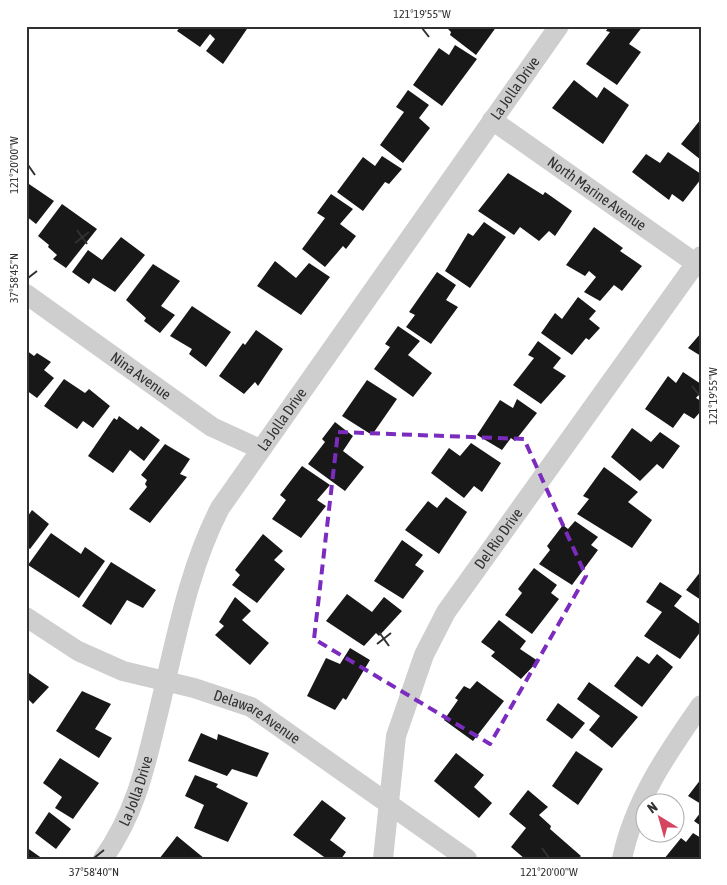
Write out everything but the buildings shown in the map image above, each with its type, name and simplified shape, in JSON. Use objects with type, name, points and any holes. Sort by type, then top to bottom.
[{"type":"street","name":"La Jolla Drive","points":[[103,859],[120,835],[138,796],[190,583],[206,536],[220,508],[559,26]]},
{"type":"street","name":"North Marine Avenue","points":[[492,120],[699,262]]},
{"type":"street","name":"Del Rio Drive","points":[[383,859],[396,736],[424,655],[446,612],[699,262]]},
{"type":"street","name":"Nina Avenue","points":[[26,294],[212,427],[260,449]]},
{"type":"street","name":"Delaware Avenue","points":[[26,617],[78,651],[123,671],[230,698],[251,707],[467,859]]},
{"type":"street","points":[[622,859],[641,802],[666,754],[701,705]]},
{"type":"highlighted area","points":[[338,432],[524,439],[586,576],[490,744],[314,639]]}]
